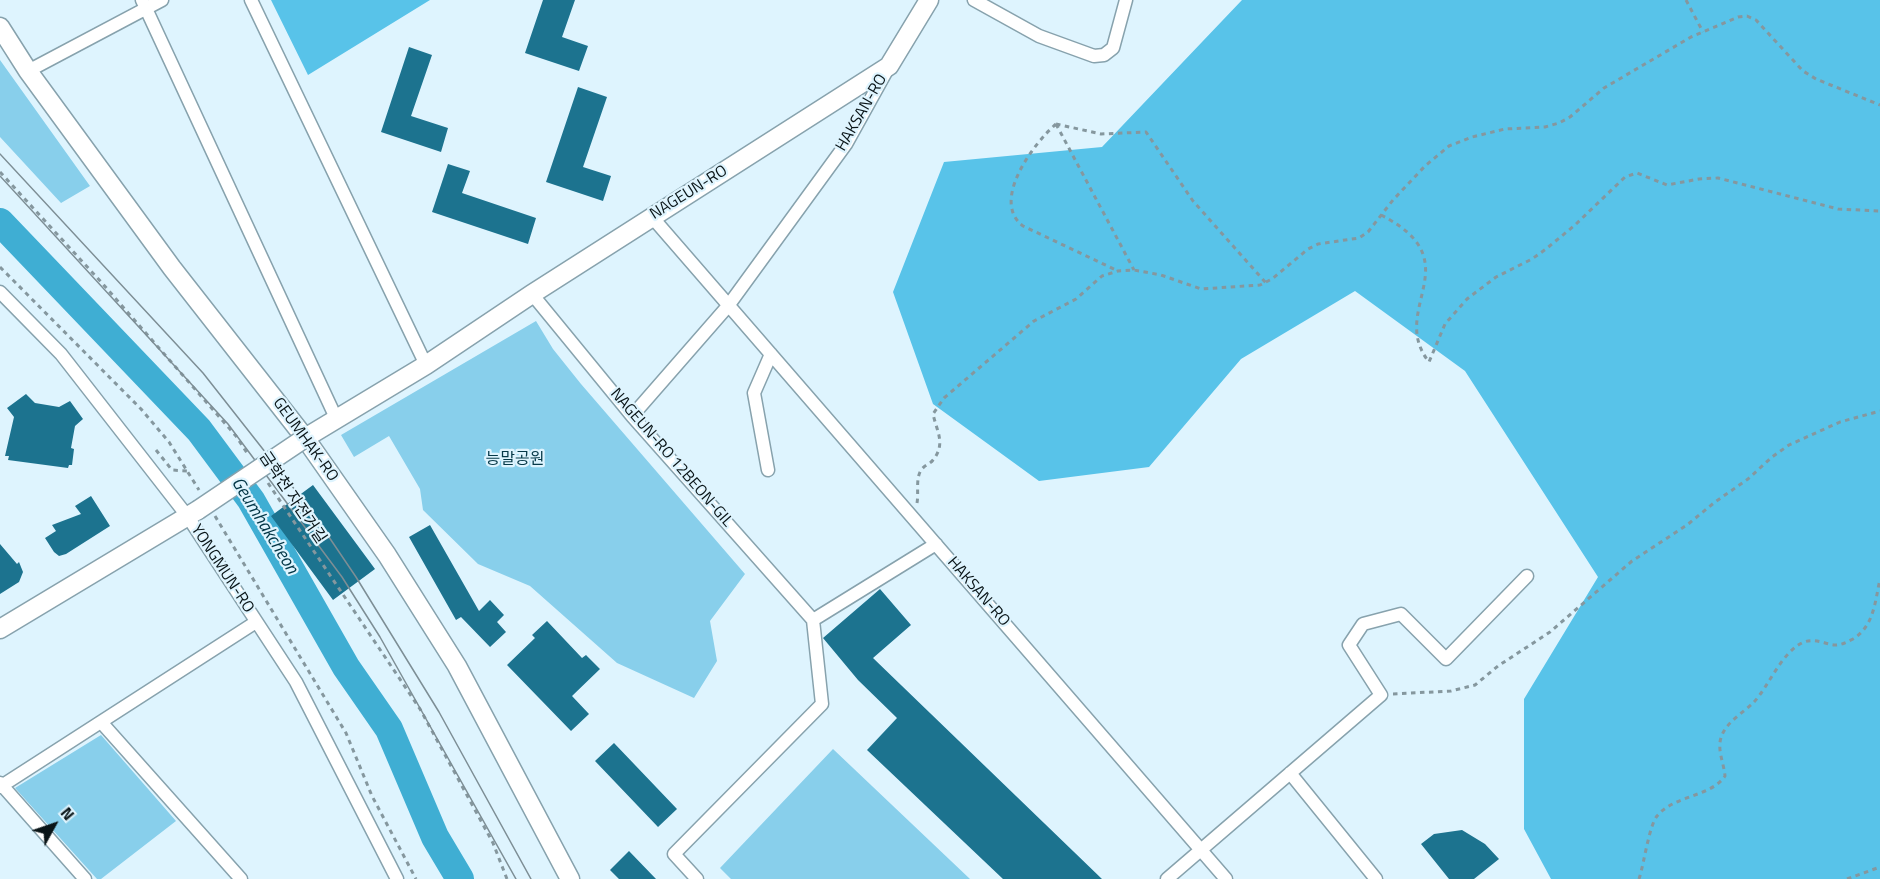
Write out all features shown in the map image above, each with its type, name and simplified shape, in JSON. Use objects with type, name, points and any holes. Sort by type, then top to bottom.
[{"type":"main road","name":"NAGEUN-RO","points":[[0,629],[193,513],[336,418],[426,364],[889,66],[929,0]]},
{"type":"main road","name":"GEUMHAK-RO","points":[[0,27],[28,71],[172,268],[305,438],[387,555],[458,666],[570,879]]},
{"type":"street","points":[[28,71],[144,4],[162,0]]},
{"type":"street","points":[[251,0],[426,364]]},
{"type":"street","points":[[974,0],[1039,36],[1094,56],[1104,55],[1113,48],[1126,0]]},
{"type":"street","points":[[144,4],[336,418]]},
{"type":"street","name":"HAKSAN-RO","points":[[728,306],[846,144],[889,66]]},
{"type":"street","name":"HAKSAN-RO","points":[[652,217],[1226,879]]},
{"type":"street","name":"YONGMUN-RO","points":[[0,292],[61,354],[193,513],[256,622],[296,682],[397,879]]},
{"type":"street","name":"NAGEUN-RO 12BEON-GIL","points":[[532,294],[632,416],[813,620]]},
{"type":"street","points":[[632,416],[728,306]]},
{"type":"street","points":[[768,470],[754,393],[771,354]]},
{"type":"street","points":[[697,879],[674,854],[822,704],[813,620],[936,544]]},
{"type":"street","points":[[1167,879],[1381,695],[1349,645],[1363,624],[1401,614],[1446,659],[1527,576]]},
{"type":"street","points":[[85,879],[1,785],[256,622]]},
{"type":"street","points":[[100,722],[241,879]]},
{"type":"street","points":[[1290,773],[1376,879]]},
{"type":"path","points":[[1686,0],[1703,32]]},
{"type":"path","points":[[915,519],[919,496],[919,477],[922,469],[932,463],[940,450],[941,439],[933,414],[944,398],[1034,321],[1076,299],[1102,276],[1118,271],[1134,270],[1161,275],[1201,289],[1266,283],[1308,249],[1318,244],[1359,238],[1368,232],[1380,215],[1425,166],[1449,146],[1472,137],[1506,129],[1545,127],[1559,123],[1570,117],[1604,88],[1703,32],[1747,16],[1756,21],[1803,71],[1816,79],[1880,105]]},
{"type":"path","points":[[1056,124],[1101,134],[1146,132],[1193,201],[1266,283]]},
{"type":"path","points":[[1056,124],[1134,270]]},
{"type":"path","points":[[1056,124],[1041,139],[1019,172],[1013,192],[1013,213],[1023,226],[1118,271]]},
{"type":"path","name":"금학천 자전거길","points":[[0,172],[102,283],[236,436],[255,465]]},
{"type":"path","points":[[1380,215],[1404,229],[1416,240],[1423,252],[1426,272],[1417,329],[1422,352],[1429,362],[1445,324],[1467,299],[1496,277],[1532,259],[1546,249],[1625,177],[1636,173],[1666,184],[1718,178],[1838,209],[1880,211]]},
{"type":"path","points":[[1381,695],[1451,691],[1475,685],[1498,666],[1550,632],[1632,561],[1687,525],[1789,445],[1840,422],[1880,411]]},
{"type":"path","name":"금학천 자전거길","points":[[262,474],[420,709],[493,843],[507,879]]},
{"type":"path","points":[[1639,879],[1651,827],[1658,816],[1667,807],[1719,784],[1725,776],[1720,744],[1726,728],[1754,701],[1775,671],[1796,647],[1813,641],[1837,645],[1847,643],[1860,634],[1871,619],[1880,579]]},
{"type":"path","points":[[1847,879],[1880,867]]},
{"type":"green space","points":[[0,60],[90,186],[61,203],[0,137]]},
{"type":"green space","name":"능말공원","points":[[536,321],[553,349],[581,384],[745,574],[710,621],[717,661],[694,698],[617,663],[530,586],[478,564],[423,510],[420,489],[389,436],[354,457],[341,435]]},
{"type":"green space","points":[[101,735],[176,821],[101,879],[97,879],[15,788]]},
{"type":"green space","points":[[833,749],[970,879],[731,879],[720,868]]},
{"type":"shaded area","points":[[271,0],[430,0],[308,75]]},
{"type":"shaded area","points":[[1242,0],[1880,0],[1880,879],[1551,879],[1524,829],[1524,699],[1598,577],[1465,371],[1355,291],[1241,359],[1149,467],[1039,481],[933,404],[893,292],[944,162],[1102,147]]},
{"type":"building","points":[[543,0],[575,0],[562,37],[588,46],[579,71],[525,53]]},
{"type":"building","points":[[409,47],[432,55],[411,116],[448,128],[441,152],[381,132]]},
{"type":"building","points":[[578,87],[607,97],[583,167],[611,176],[603,201],[546,182]]},
{"type":"building","points":[[448,164],[470,171],[462,193],[536,218],[528,244],[432,212]]},
{"type":"building","points":[[26,394],[35,403],[59,407],[70,401],[83,419],[75,426],[71,448],[74,449],[72,465],[68,468],[8,460],[9,456],[5,456],[14,417],[7,408]]},
{"type":"building","points":[[313,485],[375,569],[333,600],[271,516]]},
{"type":"building","points":[[91,496],[110,526],[66,554],[59,556],[45,538],[56,531],[52,525],[81,514],[75,506]]},
{"type":"building","points":[[430,525],[479,611],[490,600],[504,615],[497,622],[506,632],[490,647],[461,617],[456,620],[409,537]]},
{"type":"building","points":[[0,544],[17,564],[19,562],[23,572],[19,582],[0,594]]},
{"type":"building","points":[[880,589],[911,625],[873,658],[1102,879],[1003,879],[867,750],[897,718],[858,680],[823,638]]},
{"type":"building","points":[[547,621],[582,658],[586,655],[600,669],[572,696],[589,714],[571,731],[507,665],[535,638],[532,635]]},
{"type":"building","points":[[614,743],[677,809],[658,827],[595,761]]},
{"type":"building","points":[[1462,830],[1485,844],[1499,859],[1474,879],[1449,879],[1421,844],[1434,834]]},
{"type":"building","points":[[629,851],[656,879],[619,879],[610,870]]},
{"type":"waterway","name":"Geumhakcheon","points":[[0,222],[199,430],[251,500],[346,667],[389,729],[435,837],[460,879]]},
{"type":"tram line","points":[[0,154],[203,373],[310,509],[356,577],[439,712],[531,879]]},
{"type":"tram line","points":[[0,176],[228,424],[342,577],[380,637],[516,879]]}]
